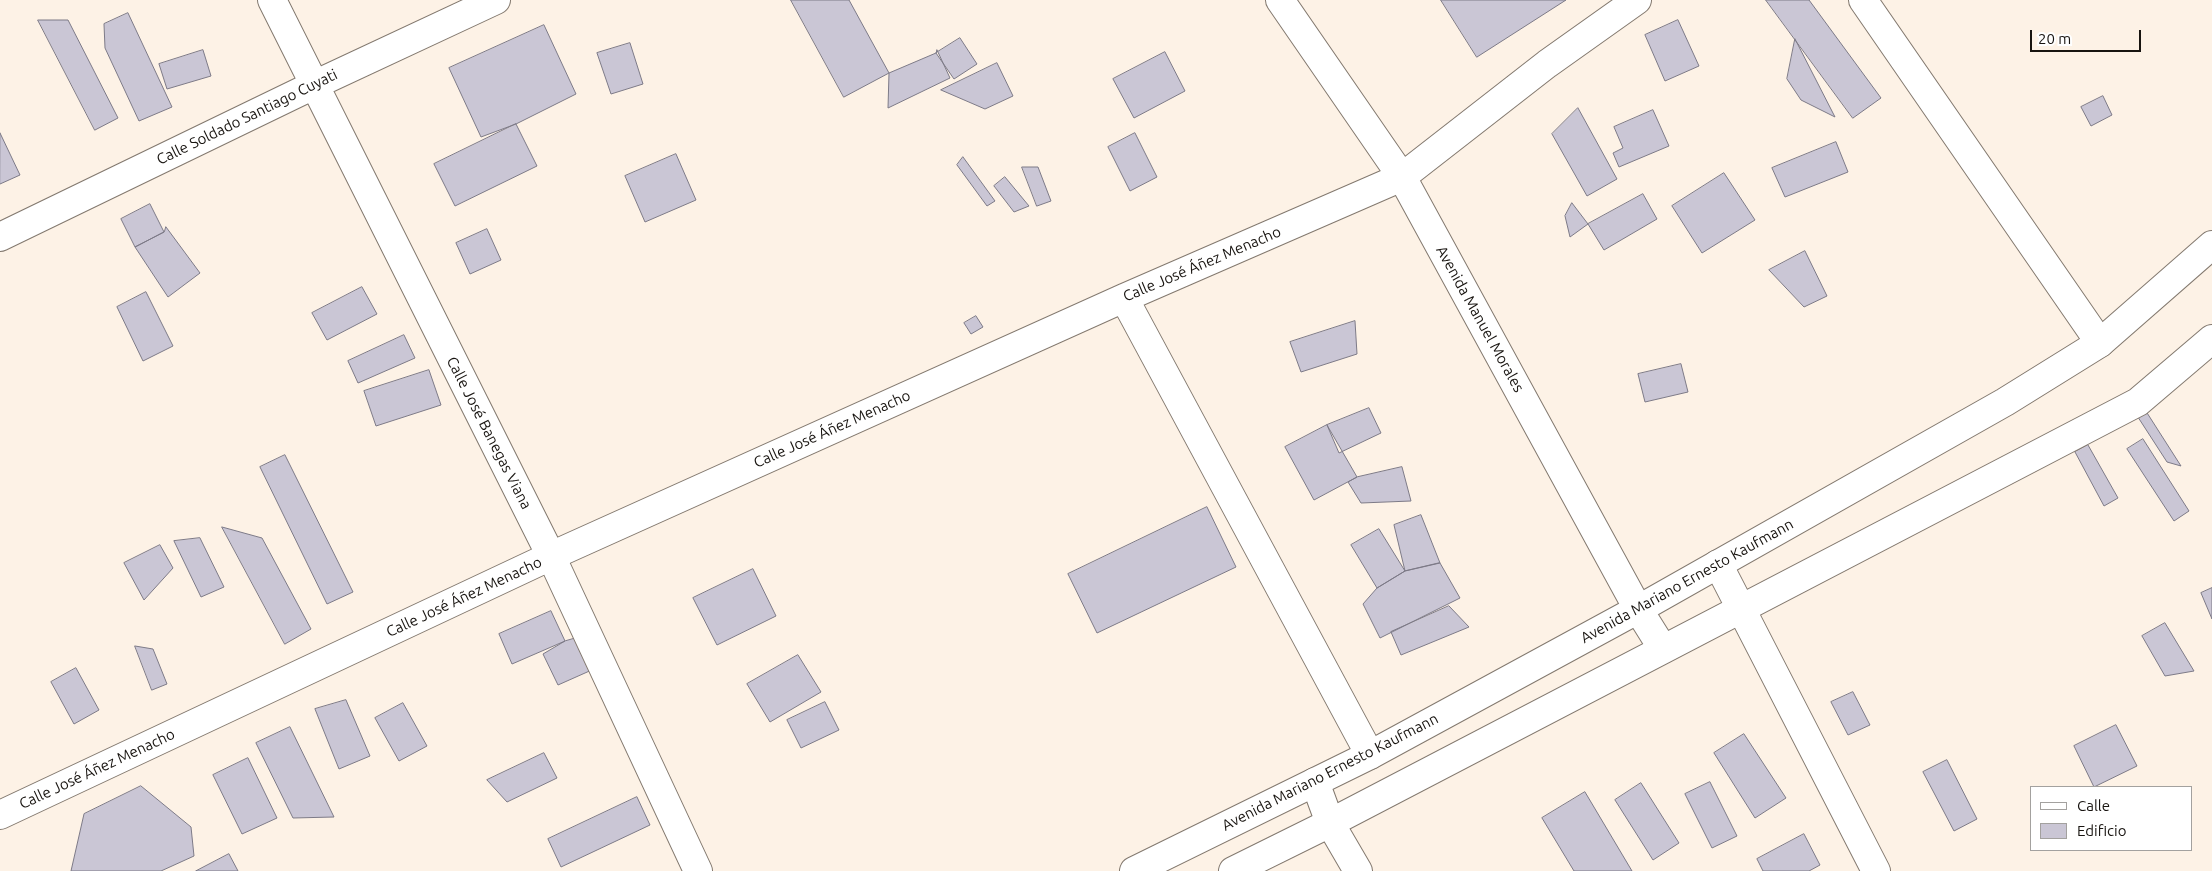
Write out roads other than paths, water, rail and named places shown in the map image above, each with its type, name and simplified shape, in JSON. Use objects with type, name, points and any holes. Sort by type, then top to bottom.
[{"type":"street","name":"Calle José Banegas Viana","points":[[272,0],[551,556],[698,871]]},
{"type":"street","name":"Calle Soldado Santiago Cuyati","points":[[0,237],[314,85],[496,0]]},
{"type":"street","name":"Avenida Manuel Morales","points":[[1280,0],[1402,177],[1638,609],[1663,649]]},
{"type":"street","name":"Calle José Áñez Menacho","points":[[0,815],[551,556],[1124,298],[1402,177],[1547,64],[1637,0]]},
{"type":"street","points":[[1863,0],[2100,343]]},
{"type":"street","name":"Avenida Mariano Ernesto Kaufmann","points":[[1134,871],[1370,755],[1638,609],[2005,402],[2100,343],[2212,245]]},
{"type":"street","points":[[1124,298],[1370,755]]},
{"type":"street","points":[[1233,871],[2138,402],[2212,339]]},
{"type":"street","points":[[1718,564],[1876,871]]},
{"type":"street","points":[[1315,782],[1330,822],[1358,871]]}]
